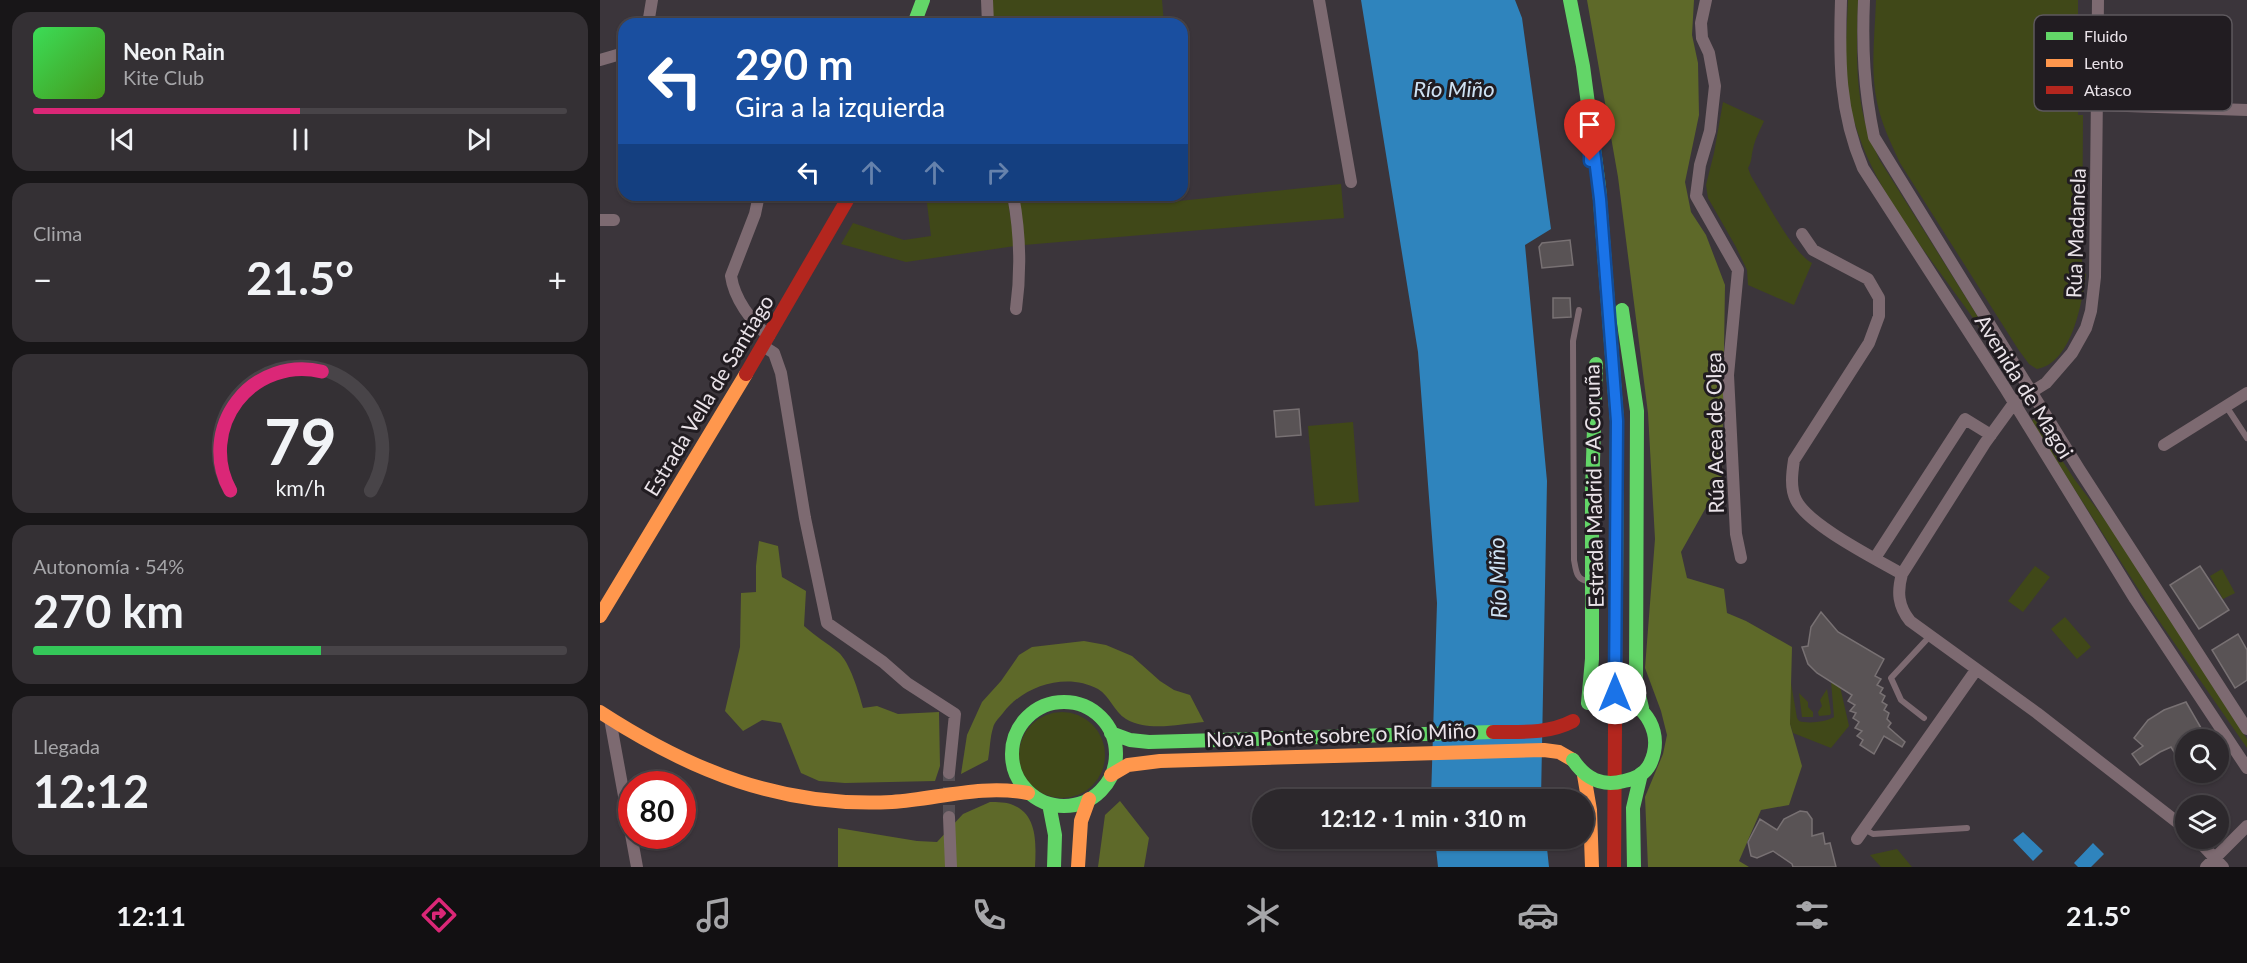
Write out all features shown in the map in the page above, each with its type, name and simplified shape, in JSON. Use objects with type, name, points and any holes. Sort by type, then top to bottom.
[{"type":"main road","points":[[916,18],[923,0]]},
{"type":"main road","points":[[1571,6],[1595,101],[1610,182],[1617,274],[1637,411],[1636,682],[1642,708]]},
{"type":"main road","name":"Estrada Madrid - A Coruña","points":[[1571,6],[1590,119],[1600,199],[1617,421],[1611,584],[1614,867]]},
{"type":"main road","points":[[1590,119],[1591,225],[1596,280],[1596,328]]},
{"type":"main road","name":"Estrada Vella de Santiago","points":[[600,616],[816,258],[847,201]]},
{"type":"main road","points":[[1596,358],[1592,492],[1592,659],[1588,703],[1570,733],[1573,760],[1584,775],[1594,781],[1620,784],[1641,774]]},
{"type":"main road","points":[[1588,703],[1605,697],[1618,697],[1631,701],[1642,708],[1651,720],[1656,734],[1656,749],[1651,763],[1641,774],[1636,787],[1634,867]]},
{"type":"main road","points":[[605,716],[698,768],[722,778],[775,793],[830,801],[886,803],[933,798],[975,789],[1005,788],[1028,793],[1049,804],[1069,806],[1089,799],[1102,789],[1111,775],[1116,754],[1111,733],[1101,718],[1087,708],[1070,703],[1052,704],[1035,711],[1022,723],[1014,739],[1011,756],[1015,774],[1028,793]]},
{"type":"main road","name":"Nova Ponte sobre o Río Miño","points":[[1111,733],[1130,740],[1160,741],[1558,729],[1570,733]]},
{"type":"main road","name":"Nova Ponte sobre o Río Miño","points":[[1111,775],[1128,765],[1160,761],[1545,750],[1558,752],[1573,760]]},
{"type":"main road","points":[[975,789],[998,774],[1011,756]]},
{"type":"main road","points":[[1584,775],[1590,810],[1592,867]]},
{"type":"main road","points":[[1078,867],[1081,821],[1089,799]]},
{"type":"main road","points":[[1049,804],[1056,832],[1053,867]]},
{"type":"street","points":[[649,18],[652,0]]},
{"type":"street","points":[[987,0],[988,18]]},
{"type":"street","points":[[1319,0],[1351,182]]},
{"type":"street","name":"Rúa Acea de Olga","points":[[1706,0],[1701,23],[1702,38],[1708,53],[1715,86],[1710,130],[1700,165],[1696,196],[1738,270],[1728,375],[1736,534],[1741,558]]},
{"type":"street","name":"Avenida de Magoi","points":[[1841,0],[1839,54],[1842,96],[1856,152],[1863,168],[2014,403],[2134,599],[2247,768]]},
{"type":"street","name":"Avenida de Magoi","points":[[1864,0],[1862,51],[1866,97],[1874,137],[2144,571],[2247,729]]},
{"type":"street","name":"Rúa Madanela","points":[[2098,0],[2098,15]]},
{"type":"street","points":[[600,60],[618,55]]},
{"type":"street","points":[[2232,110],[2247,110]]},
{"type":"street","name":"Rúa Madanela","points":[[2014,403],[2046,383],[2068,359],[2083,334],[2091,311],[2096,277],[2097,111]]},
{"type":"street","points":[[758,201],[731,276],[732,286],[774,354],[781,373],[805,518],[827,623],[883,662],[907,683],[955,714],[950,773]]},
{"type":"street","points":[[1014,201],[1019,258],[1016,309]]},
{"type":"street","points":[[600,220],[614,220]]},
{"type":"street","points":[[1802,234],[1813,250],[1868,279],[1879,298],[1879,316],[1869,343],[1794,460],[1792,489],[1795,499],[1806,513],[1902,574]]},
{"type":"street","points":[[2164,445],[2247,393]]},
{"type":"street","points":[[2014,403],[1902,574],[1898,598],[1901,606],[1910,621],[2037,713],[2175,820]]},
{"type":"street","points":[[1875,558],[1965,419],[1991,435]]},
{"type":"street","points":[[1861,834],[1976,670]]},
{"type":"street","points":[[605,716],[637,867]]},
{"type":"street","points":[[949,817],[951,867]]},
{"type":"street","points":[[2204,849],[2215,864],[2247,826]]},
{"type":"lane","points":[[1579,310],[1573,340],[1574,560],[1580,579],[1595,582]]},
{"type":"lane","points":[[2226,406],[2247,438]]},
{"type":"lane","points":[[1924,718],[1901,700],[1891,678],[1930,636]]},
{"type":"lane","points":[[1861,834],[1967,828]]},
{"type":"green space","points":[[991,0],[1162,0],[1164,18],[992,18]]},
{"type":"green space","points":[[1587,0],[1694,0],[1692,35],[1698,63],[1699,115],[1685,182],[1691,212],[1706,235],[1725,285],[1722,479],[1681,552],[1687,578],[1724,589],[1727,613],[1792,647],[1790,724],[1802,766],[1789,805],[1761,810],[1739,861],[1749,867],[1648,867],[1645,797],[1663,754],[1667,735],[1645,668],[1655,539],[1648,413],[1618,177]]},
{"type":"green space","points":[[1848,0],[1858,0],[1857,65],[1860,97],[1867,129],[1879,159],[2010,370],[2006,369],[1894,206],[1877,178],[1864,149],[1853,119],[1847,87]]},
{"type":"green space","points":[[1876,0],[2078,0],[2078,15],[2034,15],[2034,111],[2078,111],[2078,115],[2083,115],[2082,273],[2086,274],[2082,300],[2073,330],[2059,356],[2049,364],[2037,369],[2029,364],[1900,163],[1881,118],[1877,102],[1874,51]]},
{"type":"green space","points":[[1723,102],[1764,121],[1748,168],[1788,237],[1804,257],[1812,263],[1794,305],[1748,285],[1747,270],[1708,198],[1706,185]]},
{"type":"green space","points":[[1341,184],[1344,218],[1024,245],[1018,201],[1188,201]]},
{"type":"green space","points":[[927,201],[1008,201],[1015,246],[906,262],[841,244],[853,223],[904,240],[931,236]]},
{"type":"green space","points":[[2033,419],[2115,533],[2247,739],[2247,748],[2155,615],[2032,423]]},
{"type":"green space","points":[[1353,422],[1359,502],[1315,506],[1308,426]]},
{"type":"green space","points":[[759,541],[778,546],[782,577],[806,591],[804,626],[842,657],[853,678],[863,708],[877,706],[898,714],[939,712],[940,766],[935,781],[845,783],[819,781],[801,773],[781,723],[762,720],[743,731],[725,711],[740,647],[741,593],[756,592]]},
{"type":"green space","points":[[2035,566],[2050,577],[2023,612],[2008,601]]},
{"type":"green space","points":[[2222,569],[2235,593],[2223,599],[2210,576]]},
{"type":"green space","points":[[2065,617],[2091,647],[2077,659],[2051,629]]},
{"type":"green space","points":[[1084,641],[1106,645],[1132,656],[1160,681],[1174,690],[1190,695],[1204,722],[1164,726],[1135,723],[1122,716],[1098,689],[1073,682],[1047,684],[1022,695],[1012,703],[994,726],[988,760],[961,774],[967,735],[982,702],[1001,681],[1019,655],[1032,647]]},
{"type":"green space","points":[[1831,681],[1839,682],[1849,726],[1831,748],[1793,733],[1790,724],[1791,683],[1797,718],[1799,721],[1812,722],[1834,717]]},
{"type":"green space","points":[[1827,689],[1831,713],[1819,716],[1818,712],[1822,706],[1820,700]]},
{"type":"green space","points":[[1799,693],[1808,702],[1813,717],[1802,717]]},
{"type":"green space","points":[[1062,712],[1078,716],[1092,725],[1101,739],[1105,755],[1101,771],[1092,785],[1078,794],[1062,798],[1046,794],[1032,785],[1023,771],[1019,755],[1023,739],[1032,725],[1046,716]]},
{"type":"green space","points":[[1120,801],[1149,838],[1144,867],[1098,867],[1105,815]]},
{"type":"green space","points":[[990,802],[1011,804],[1027,816],[1034,831],[1035,867],[838,867],[838,828],[917,841],[937,842],[963,814]]},
{"type":"green space","points":[[1897,849],[1912,867],[1881,867],[1870,855]]},
{"type":"water","name":"Río Miño","points":[[1361,0],[1515,0],[1522,18],[1551,229],[1525,245],[1547,481],[1541,789],[1431,789],[1437,603],[1418,352]]},
{"type":"water","points":[[2023,832],[2043,851],[2033,861],[2013,840]]},
{"type":"water","points":[[2093,843],[2104,854],[2091,867],[2078,867],[2074,863]]},
{"type":"water","points":[[1436,849],[1547,849],[1549,867],[1438,867]]},
{"type":"building","points":[[1570,240],[1573,265],[1542,268],[1539,247],[1542,243]]},
{"type":"building","points":[[1553,298],[1570,298],[1571,317],[1553,318]]},
{"type":"building","points":[[1299,409],[1301,435],[1276,437],[1274,411]]},
{"type":"building","points":[[2200,566],[2229,610],[2199,629],[2170,585]]},
{"type":"building","points":[[1821,612],[1838,632],[1884,659],[1875,676],[1881,679],[1877,685],[1883,688],[1880,693],[1885,696],[1882,702],[1887,705],[1884,710],[1889,713],[1887,719],[1891,723],[1888,727],[1905,742],[1902,747],[1884,736],[1874,754],[1860,745],[1863,740],[1857,736],[1862,731],[1855,728],[1859,722],[1853,718],[1856,713],[1850,711],[1855,705],[1848,701],[1852,695],[1817,673],[1808,664],[1802,647],[1808,646],[1811,627]]},
{"type":"building","points":[[2238,634],[2247,650],[2247,680],[2235,688],[2212,650]]},
{"type":"building","points":[[2186,702],[2202,729],[2175,729],[2175,753],[2171,747],[2140,765],[2132,754],[2143,746],[2134,738],[2148,720],[2164,710]]},
{"type":"building","points":[[1800,811],[1807,812],[1812,819],[1812,836],[1823,833],[1825,844],[1830,843],[1836,867],[1793,867],[1773,851],[1757,858],[1751,856],[1748,842],[1760,819],[1777,830],[1784,819]]},
{"type":"tunnel","points":[[949,773],[949,817]]},
{"type":"traffic: fast","points":[[916,18],[923,0]]},
{"type":"traffic: fast","points":[[1570,0],[1583,66],[1599,187],[1617,421],[1616,588]]},
{"type":"traffic: fast","points":[[1622,310],[1637,411],[1636,682],[1642,708]]},
{"type":"traffic: fast","points":[[1588,703],[1592,659],[1592,492],[1596,364]]},
{"type":"traffic: fast","points":[[1573,760],[1589,777],[1602,782],[1616,783],[1632,779],[1642,773],[1648,768],[1654,753],[1654,731],[1644,713],[1636,706],[1615,698],[1588,703]]},
{"type":"traffic: fast","points":[[1064,702],[1084,706],[1101,717],[1112,734],[1116,754],[1112,774],[1101,791],[1084,802],[1064,806],[1044,802],[1027,791],[1016,774],[1012,754],[1016,734],[1027,717],[1044,706],[1064,702]]},
{"type":"traffic: fast","points":[[1111,733],[1130,740],[1149,742],[1493,732]]},
{"type":"traffic: fast","points":[[1634,867],[1633,808],[1641,774]]},
{"type":"traffic: fast","points":[[1049,804],[1055,835],[1054,867]]},
{"type":"traffic: slow","points":[[600,616],[746,374]]},
{"type":"traffic: slow","points":[[600,712],[634,733],[703,768],[775,792],[813,799],[852,802],[892,802],[993,790],[1028,793]]},
{"type":"traffic: slow","points":[[1111,775],[1128,765],[1160,761],[1544,750],[1559,752],[1573,760]]},
{"type":"traffic: slow","points":[[1584,775],[1590,810],[1592,867]]},
{"type":"traffic: slow","points":[[1078,867],[1081,821],[1089,799]]},
{"type":"traffic: jam","points":[[746,374],[847,201]]},
{"type":"traffic: jam","points":[[1614,867],[1616,588]]},
{"type":"traffic: jam","points":[[1493,732],[1544,730],[1573,721]]},
{"type":"route","points":[[1590,161],[1590,119],[1600,199],[1617,421],[1615,693]]}]
